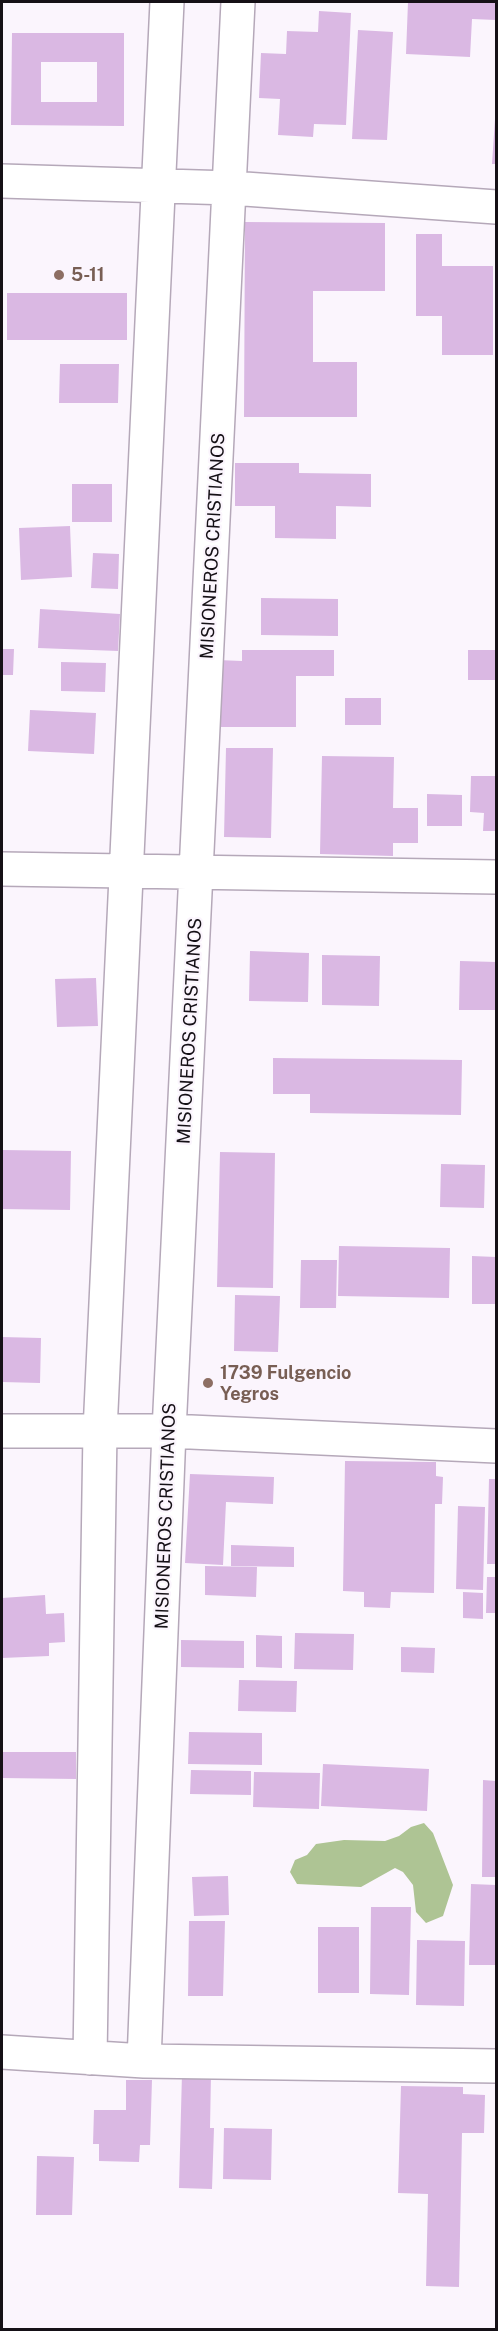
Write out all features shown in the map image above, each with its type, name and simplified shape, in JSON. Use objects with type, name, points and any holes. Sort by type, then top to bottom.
[{"type":"street","points":[[90,2058],[100,1431],[166,2]]},
{"type":"street","name":"MISIONEROS CRISTIANOS","points":[[144,2061],[170,1431],[231,188],[238,2]]},
{"type":"street","points":[[2,182],[231,188],[496,207]]},
{"type":"street","points":[[2,869],[496,877]]},
{"type":"street","points":[[2,1431],[170,1431],[496,1446]]},
{"type":"street","points":[[2,2052],[144,2061],[496,2066]]},
{"type":"green space","points":[[424,1823],[433,1833],[453,1885],[443,1916],[426,1923],[416,1912],[413,1885],[403,1872],[395,1868],[361,1887],[297,1884],[290,1872],[295,1860],[307,1855],[316,1844],[344,1840],[385,1841],[399,1836],[411,1827]]},
{"type":"building","points":[[408,2],[496,2],[496,20],[472,19],[470,57],[406,54]]},
{"type":"building","points":[[319,11],[351,13],[346,125],[314,124],[313,137],[278,135],[280,99],[259,98],[261,53],[286,54],[287,31],[318,32]]},
{"type":"building","points":[[358,30],[393,32],[387,140],[352,139]]},
{"type":"building","points":[[12,33],[124,33],[124,126],[11,125]],"holes":[[[41,62],[97,62],[97,102],[41,102]]]},
{"type":"building","points":[[495,119],[496,164],[492,164]]},
{"type":"building","points":[[245,222],[385,223],[385,291],[313,291],[313,362],[357,362],[357,417],[244,417]]},
{"type":"building","points":[[416,234],[442,234],[442,266],[493,266],[493,355],[442,355],[442,316],[416,316]]},
{"type":"building","points":[[7,293],[127,293],[127,340],[7,340]]},
{"type":"building","points":[[60,364],[119,364],[118,403],[59,403]]},
{"type":"building","points":[[235,463],[299,463],[299,473],[371,474],[371,507],[336,506],[336,539],[275,538],[275,506],[235,506]]},
{"type":"building","points":[[72,484],[112,484],[112,522],[72,522]]},
{"type":"building","points":[[70,526],[72,577],[21,580],[19,528]]},
{"type":"building","points":[[93,553],[119,554],[118,589],[91,588]]},
{"type":"building","points":[[261,598],[338,599],[338,636],[261,635]]},
{"type":"building","points":[[40,609],[120,614],[118,651],[38,648]]},
{"type":"building","points":[[2,649],[14,649],[13,675],[2,675]]},
{"type":"building","points":[[242,650],[334,650],[334,676],[296,676],[296,727],[217,727],[218,660],[242,661]]},
{"type":"building","points":[[468,650],[496,650],[496,680],[468,680]]},
{"type":"building","points":[[61,662],[106,663],[105,692],[61,691]]},
{"type":"building","points":[[345,698],[381,698],[381,725],[345,725]]},
{"type":"building","points":[[30,710],[96,713],[94,754],[28,751]]},
{"type":"building","points":[[226,748],[273,748],[271,838],[224,837]]},
{"type":"building","points":[[322,756],[394,757],[393,808],[418,808],[418,843],[393,843],[393,856],[320,854]]},
{"type":"building","points":[[471,776],[496,776],[496,831],[483,831],[484,813],[470,812]]},
{"type":"building","points":[[427,794],[462,795],[462,826],[427,826]]},
{"type":"building","points":[[250,951],[309,953],[308,1002],[249,1001]]},
{"type":"building","points":[[322,955],[380,956],[379,1006],[322,1005]]},
{"type":"building","points":[[460,961],[496,962],[496,1010],[459,1010]]},
{"type":"building","points":[[96,978],[98,1026],[57,1027],[55,979]]},
{"type":"building","points":[[273,1058],[462,1060],[461,1115],[310,1113],[310,1094],[273,1094]]},
{"type":"building","points":[[2,1150],[71,1151],[70,1210],[2,1209]]},
{"type":"building","points":[[220,1152],[275,1153],[273,1288],[217,1287]]},
{"type":"building","points":[[441,1164],[485,1165],[484,1208],[440,1207]]},
{"type":"building","points":[[339,1246],[450,1248],[449,1298],[338,1296]]},
{"type":"building","points":[[472,1256],[496,1257],[496,1304],[472,1304]]},
{"type":"building","points":[[301,1260],[337,1260],[336,1308],[300,1308]]},
{"type":"building","points":[[235,1295],[280,1296],[278,1352],[234,1351]]},
{"type":"building","points":[[2,1337],[41,1338],[40,1383],[2,1382]]},
{"type":"building","points":[[345,1461],[436,1462],[436,1476],[443,1477],[442,1504],[435,1504],[434,1593],[391,1592],[390,1608],[364,1607],[364,1592],[343,1591]]},
{"type":"building","points":[[190,1474],[274,1477],[273,1504],[226,1502],[223,1565],[185,1563]]},
{"type":"building","points":[[489,1479],[496,1479],[496,1564],[487,1564]]},
{"type":"building","points":[[458,1506],[485,1507],[483,1590],[456,1589]]},
{"type":"building","points":[[231,1545],[294,1547],[294,1567],[231,1566]]},
{"type":"building","points":[[205,1566],[257,1567],[256,1597],[205,1595]]},
{"type":"building","points":[[487,1577],[496,1577],[496,1613],[486,1613]]},
{"type":"building","points":[[463,1592],[483,1593],[483,1619],[463,1618]]},
{"type":"building","points":[[45,1595],[46,1614],[64,1613],[65,1642],[49,1643],[49,1656],[2,1658],[2,1598]]},
{"type":"building","points":[[295,1633],[354,1634],[353,1670],[294,1669]]},
{"type":"building","points":[[256,1635],[282,1636],[282,1668],[256,1667]]},
{"type":"building","points":[[181,1640],[244,1641],[244,1668],[181,1667]]},
{"type":"building","points":[[401,1647],[435,1648],[434,1673],[401,1672]]},
{"type":"building","points":[[239,1680],[297,1681],[296,1712],[238,1711]]},
{"type":"building","points":[[189,1732],[262,1733],[262,1765],[188,1764]]},
{"type":"building","points":[[2,1752],[76,1752],[76,1779],[2,1778]]},
{"type":"building","points":[[323,1764],[429,1769],[427,1811],[321,1806]]},
{"type":"building","points":[[191,1770],[251,1771],[251,1795],[190,1794]]},
{"type":"building","points":[[254,1772],[320,1773],[319,1809],[253,1807]]},
{"type":"building","points":[[483,1780],[496,1781],[496,1877],[482,1877]]},
{"type":"building","points":[[228,1876],[229,1915],[194,1916],[192,1877]]},
{"type":"building","points":[[471,1884],[496,1885],[496,1965],[469,1965]]},
{"type":"building","points":[[371,1907],[411,1907],[409,1995],[370,1994]]},
{"type":"building","points":[[189,1921],[225,1921],[223,1996],[188,1996]]},
{"type":"building","points":[[318,1927],[359,1927],[359,1993],[318,1993]]},
{"type":"building","points":[[417,1940],[465,1941],[464,2006],[416,2005]]},
{"type":"building","points":[[182,2073],[211,2074],[210,2128],[214,2128],[212,2189],[179,2188]]},
{"type":"building","points":[[126,2080],[152,2080],[150,2145],[140,2145],[139,2162],[99,2161],[99,2144],[93,2144],[94,2110],[126,2110]]},
{"type":"building","points":[[401,2086],[463,2087],[463,2094],[485,2095],[484,2133],[462,2133],[459,2287],[426,2286],[428,2194],[398,2193]]},
{"type":"building","points":[[224,2128],[272,2129],[271,2180],[223,2179]]},
{"type":"building","points":[[37,2156],[74,2157],[72,2215],[36,2215]]},
{"type":"place","name":"5-11","points":[[59,275]]},
{"type":"place","name":"1739 Fulgencio Yegros","points":[[208,1383]]}]
